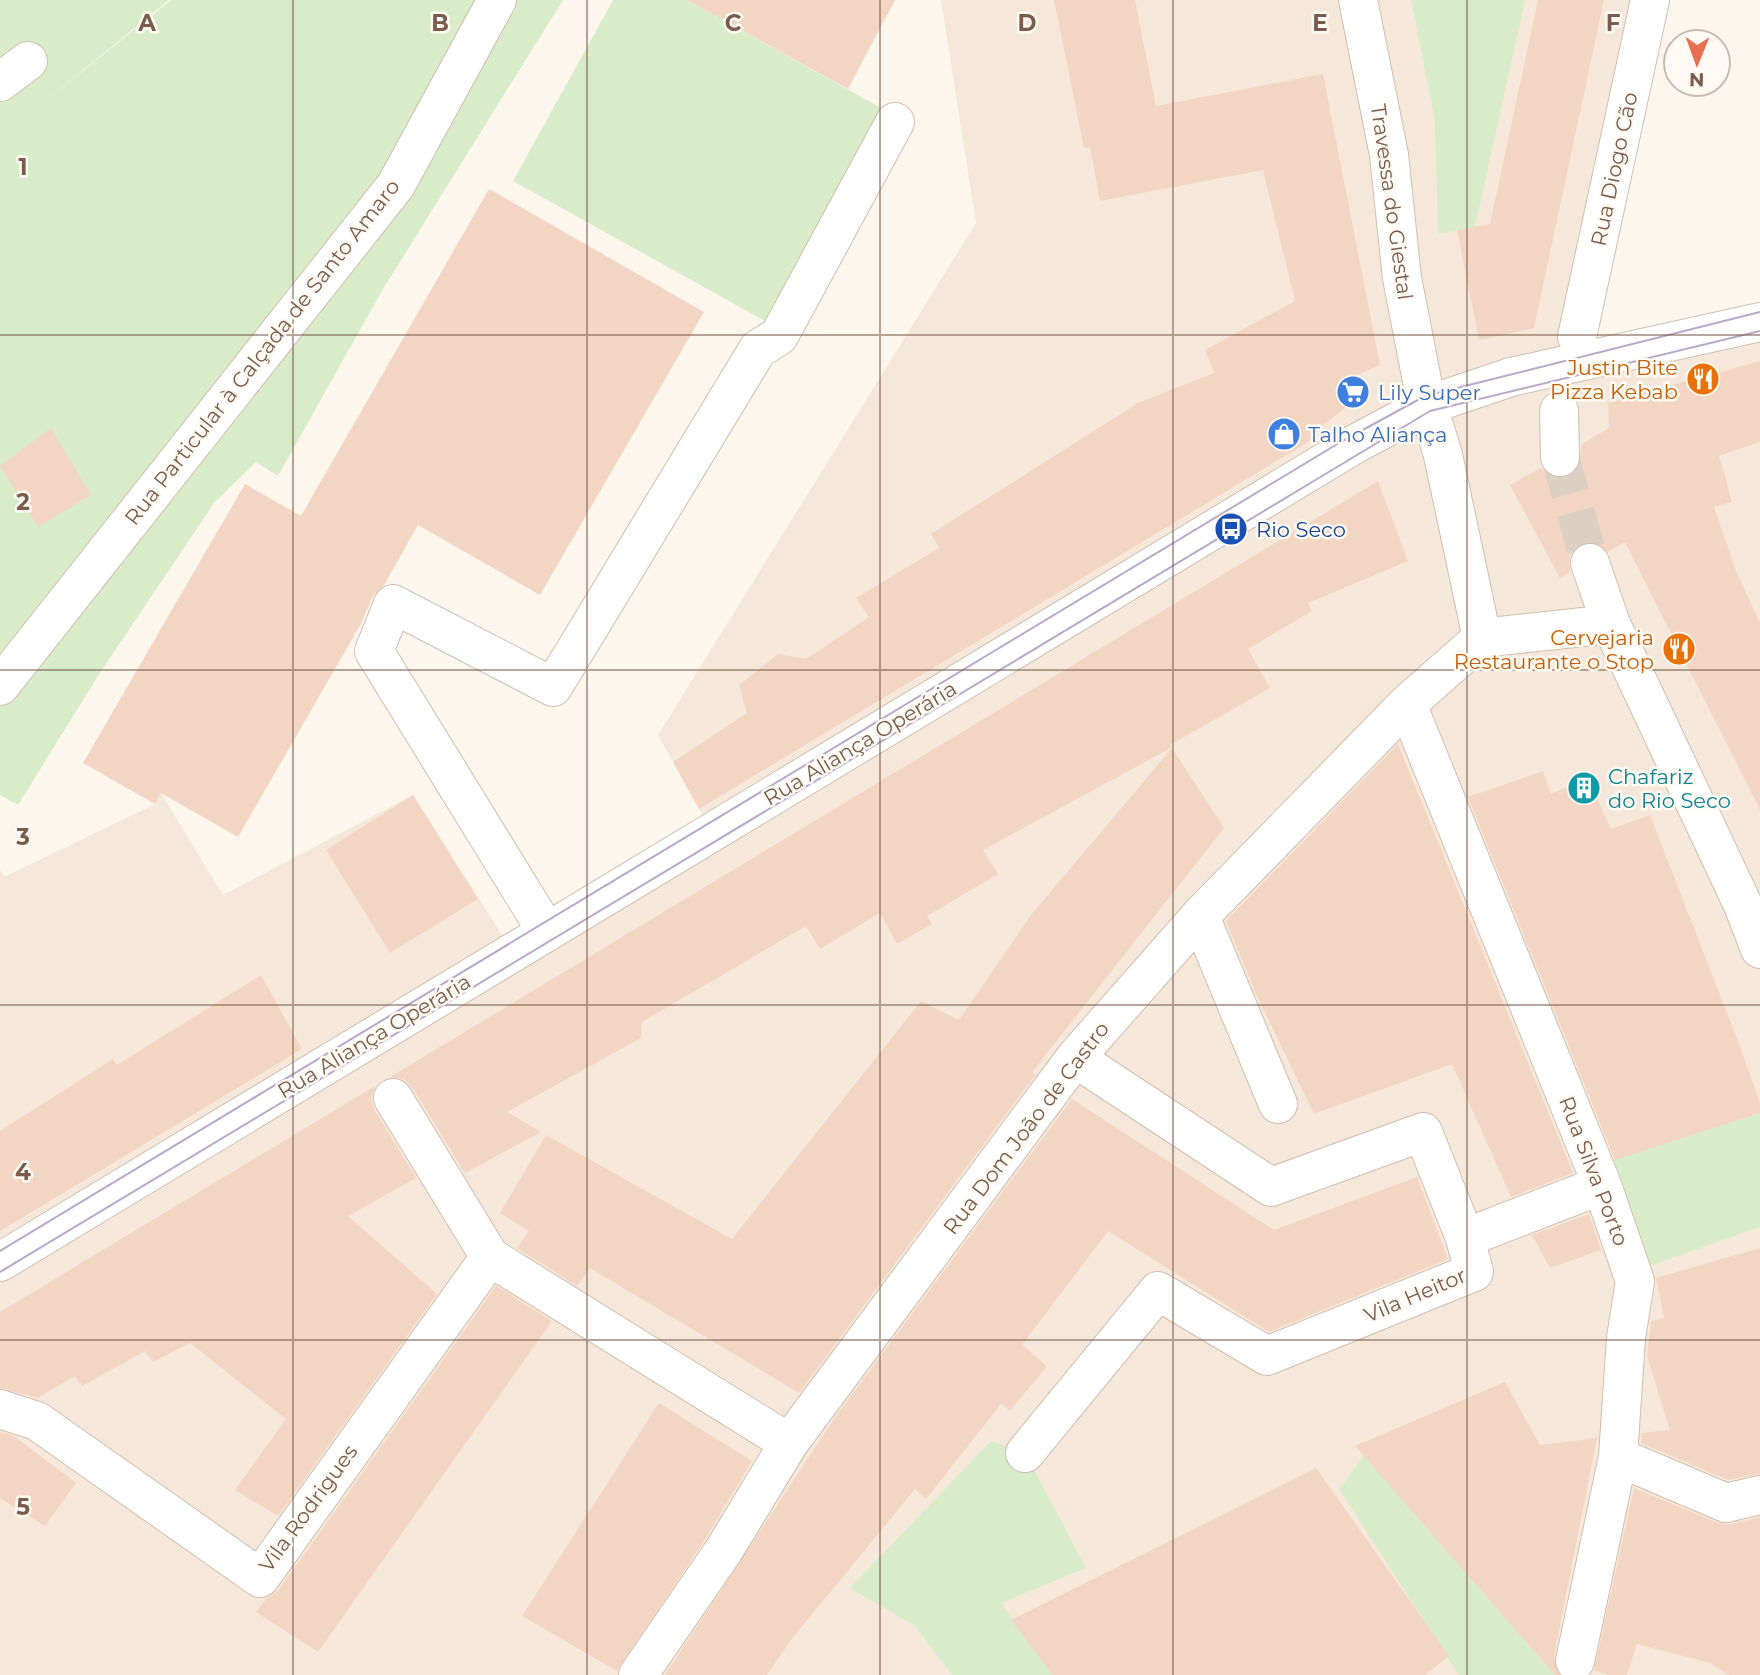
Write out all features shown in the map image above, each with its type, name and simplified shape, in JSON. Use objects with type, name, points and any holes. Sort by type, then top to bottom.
[{"type":"street","name":"Rua Particular à Calçada de Santo Amaro","points":[[0,686],[396,185],[497,0]]},
{"type":"street","name":"Travessa do Giestal","points":[[1358,0],[1389,155],[1402,278],[1428,405],[1443,455],[1482,638]]},
{"type":"street","name":"Rua Diogo Cão","points":[[1577,337],[1650,0]]},
{"type":"street","points":[[547,932],[374,651],[393,604],[554,687],[758,349],[779,336],[895,122]]},
{"type":"street","name":"Rua Aliança Operária","points":[[0,1262],[1332,458],[1428,405],[1511,377],[1760,322]]},
{"type":"street","points":[[1559,411],[1560,457]]},
{"type":"street","points":[[1590,563],[1611,624],[1743,905],[1760,949]]},
{"type":"street","points":[[1482,638],[1611,624]]},
{"type":"street","name":"Rua Dom João de Castro","points":[[638,1675],[724,1550],[789,1444],[1074,1058],[1200,916],[1406,704],[1482,638]]},
{"type":"street","name":"Rua Silva Porto","points":[[1406,704],[1602,1185],[1635,1281],[1626,1338],[1618,1457],[1575,1661]]},
{"type":"street","points":[[1200,916],[1279,1104]]},
{"type":"street","points":[[1074,1058],[1271,1187],[1423,1132],[1465,1238]]},
{"type":"street","points":[[393,1098],[490,1256],[789,1444]]},
{"type":"street","name":"Vila Heitor","points":[[1025,1453],[1158,1291],[1267,1356],[1475,1272],[1465,1238],[1602,1185]]},
{"type":"street","name":"Vila Rodrigues","points":[[0,1409],[37,1421],[260,1578],[490,1256]]},
{"type":"street","points":[[1618,1457],[1726,1503],[1760,1495]]},
{"type":"shaded area","points":[[941,0],[1645,0],[1563,364],[1760,317],[1760,1675],[0,1675],[0,870],[4,877],[155,804],[161,793],[223,895],[413,795],[512,951],[715,837],[658,735],[976,223]]},
{"type":"green space","points":[[0,0],[169,0],[34,110],[171,0],[563,0],[383,289],[278,476],[256,462],[214,503],[96,679],[18,805],[0,795]]},
{"type":"green space","points":[[613,0],[687,0],[901,119],[783,331],[513,181]]},
{"type":"green space","points":[[1411,0],[1525,0],[1475,227],[1438,234],[1435,121]]},
{"type":"green space","points":[[1760,1113],[1760,1227],[1649,1266],[1608,1162]]},
{"type":"green space","points":[[991,1441],[1025,1453],[1086,1568],[1001,1603],[1053,1675],[952,1675],[915,1626],[850,1588]]},
{"type":"green space","points":[[1364,1442],[1417,1517],[1555,1675],[1459,1675],[1339,1489],[1363,1457]]},
{"type":"building","points":[[687,0],[895,0],[848,89]]},
{"type":"building","points":[[1054,0],[1135,0],[1156,106],[1323,74],[1380,365],[1353,377],[1364,393],[1316,431],[1318,436],[699,809],[673,762],[747,713],[739,685],[778,654],[806,659],[869,617],[856,598],[939,548],[931,534],[1138,403],[1214,373],[1205,350],[1295,301],[1263,170],[1100,201],[1090,147],[1084,148]]},
{"type":"building","points":[[1538,0],[1604,0],[1534,328],[1479,340],[1457,230],[1490,224]]},
{"type":"building","points":[[489,189],[704,312],[540,595],[418,525],[384,585],[373,596],[362,622],[238,837],[161,793],[155,804],[83,763],[245,484],[301,516]]},
{"type":"building","points":[[1760,361],[1760,442],[1719,456],[1732,502],[1714,507],[1736,571],[1760,623],[1760,810],[1625,542],[1608,552],[1595,542],[1582,543],[1574,548],[1569,558],[1570,572],[1560,578],[1510,485],[1541,468],[1549,476],[1560,479],[1572,475],[1579,467],[1582,444],[1609,428],[1608,403]]},
{"type":"building","points":[[51,428],[91,495],[38,527],[0,466]]},
{"type":"building","points":[[1378,481],[1408,561],[1308,603],[1312,611],[1248,649],[1270,688],[1170,745],[1171,748],[983,850],[998,874],[927,916],[932,924],[897,944],[880,913],[820,949],[806,926],[642,1022],[641,1038],[507,1112],[541,1132],[465,1173],[412,1087],[403,1079],[390,1077]]},
{"type":"building","points":[[1398,744],[1573,1173],[1511,1197],[1452,1064],[1314,1114],[1257,996],[1226,921]]},
{"type":"building","points":[[1172,748],[1224,828],[1032,1072],[1035,1075],[799,1393],[590,1268],[577,1286],[517,1248],[529,1231],[500,1213],[546,1135],[732,1239],[921,1001],[959,1020],[1031,915]]},
{"type":"building","points":[[1543,771],[1551,794],[1587,777],[1611,829],[1650,815],[1741,1049],[1760,1103],[1760,1113],[1615,1160],[1468,797]]},
{"type":"building","points":[[413,795],[478,899],[390,953],[326,850]]},
{"type":"building","points":[[261,975],[302,1049],[0,1231],[0,1131],[113,1059],[117,1065]]},
{"type":"building","points":[[375,1086],[371,1098],[374,1109],[416,1178],[348,1216],[437,1294],[278,1516],[235,1490],[286,1419],[190,1343],[153,1362],[145,1351],[82,1386],[75,1376],[38,1398],[0,1388],[0,1312]]},
{"type":"building","points":[[1072,1099],[1274,1230],[1417,1177],[1448,1259],[1269,1332],[1108,1231],[1022,1345],[1047,1366],[1010,1411],[1001,1404],[926,1499],[915,1489],[790,1641],[767,1675],[665,1675],[836,1416]]},
{"type":"building","points":[[1589,1214],[1601,1250],[1550,1268],[1532,1235]]},
{"type":"building","points":[[1760,1248],[1760,1474],[1728,1480],[1641,1443],[1642,1433],[1670,1430],[1647,1356],[1651,1321],[1664,1318],[1656,1278]]},
{"type":"building","points":[[496,1286],[552,1321],[318,1652],[256,1612],[266,1599],[278,1591]]},
{"type":"building","points":[[1505,1382],[1540,1445],[1597,1438],[1554,1656],[1559,1675],[1555,1675],[1355,1446]]},
{"type":"building","points":[[659,1403],[752,1461],[706,1538],[617,1671],[522,1616]]},
{"type":"building","points":[[0,1432],[14,1436],[76,1483],[45,1526],[0,1498]]},
{"type":"building","points":[[1316,1468],[1449,1656],[1425,1675],[1053,1675],[1011,1620]]},
{"type":"building","points":[[1634,1488],[1718,1523],[1731,1524],[1760,1517],[1760,1675],[1729,1675],[1710,1663],[1637,1644],[1627,1675],[1609,1675],[1594,1670]]},
{"type":"tunnel","points":[[1560,457],[1590,563]]},
{"type":"tram line","points":[[0,1251],[1339,443],[1425,396],[1760,312]]},
{"type":"tram line","points":[[0,1272],[1430,411],[1760,331]]},
{"type":"place","name":"Justin Bite Pizza Kebab","points":[[1703,379]]},
{"type":"place","name":"Lily Super","points":[[1353,392]]},
{"type":"place","name":"Talho Aliança","points":[[1284,434]]},
{"type":"place","name":"Rio Seco","points":[[1231,529]]},
{"type":"place","name":"Cervejaria Restaurante o Stop","points":[[1679,649]]},
{"type":"place","name":"Chafariz do Rio Seco","points":[[1584,788]]}]
